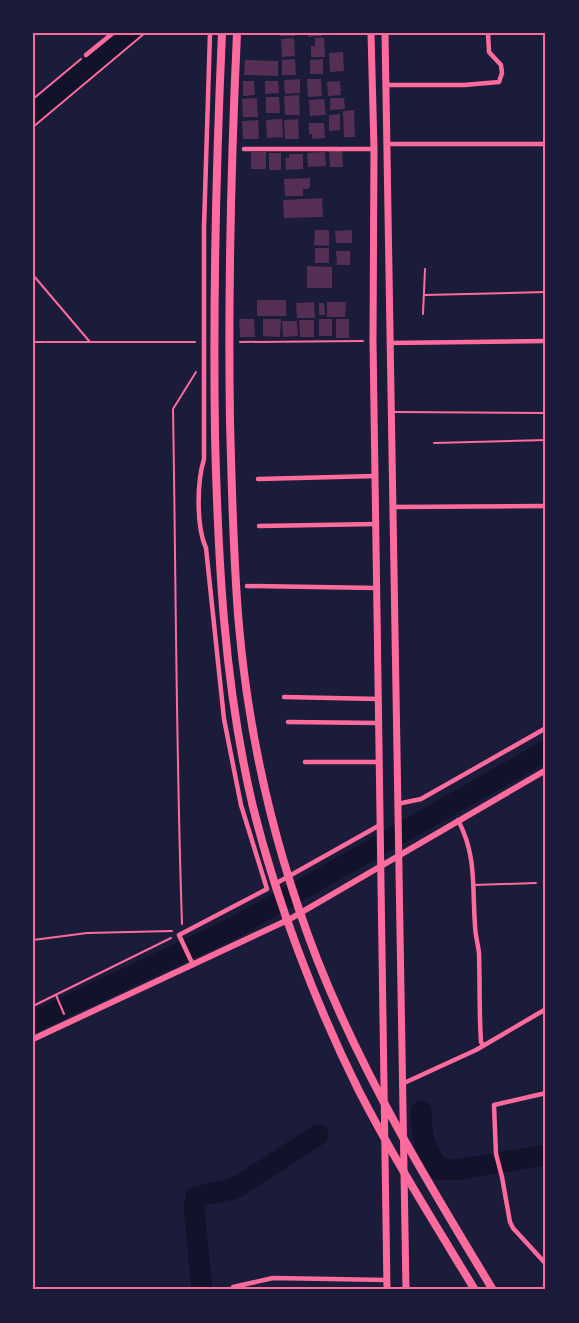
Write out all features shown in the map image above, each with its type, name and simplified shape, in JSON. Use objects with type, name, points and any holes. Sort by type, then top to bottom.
[{"type":"highway","points":[[222,33],[215,182],[217,520],[224,628],[236,726],[254,809],[273,877],[328,1022],[375,1120],[475,1290]]},
{"type":"highway","points":[[237,33],[231,183],[229,327],[232,520],[239,628],[252,723],[269,805],[287,870],[316,957],[371,1079],[427,1182],[493,1290]]},
{"type":"main road","points":[[371,33],[374,149],[373,341],[387,1290]]},
{"type":"main road","points":[[385,33],[406,1290]]},
{"type":"street","points":[[86,55],[113,33]]},
{"type":"street","points":[[210,33],[206,145],[204,459],[199,475],[201,536],[206,548],[224,719],[241,805],[267,889]]},
{"type":"street","points":[[386,85],[464,85],[499,82],[502,73],[501,65],[489,52],[488,33]]},
{"type":"street","points":[[386,144],[546,144]]},
{"type":"street","points":[[244,149],[374,149]]},
{"type":"street","points":[[389,343],[546,341]]},
{"type":"street","points":[[258,478],[375,476]]},
{"type":"street","points":[[392,507],[546,506]]},
{"type":"street","points":[[259,526],[376,524]]},
{"type":"street","points":[[247,586],[377,588]]},
{"type":"street","points":[[284,697],[379,699]]},
{"type":"street","points":[[288,722],[379,723]]},
{"type":"street","points":[[397,804],[422,799],[546,728]]},
{"type":"street","points":[[305,762],[379,762]]},
{"type":"street","points":[[33,1039],[290,919],[380,864],[398,857],[546,770]]},
{"type":"street","points":[[458,820],[467,837],[471,852],[475,927],[479,950],[479,1000],[483,1045]]},
{"type":"street","points":[[193,965],[181,933],[267,889],[380,825]]},
{"type":"street","points":[[404,1083],[483,1045],[546,1009]]},
{"type":"street","points":[[546,1093],[494,1105],[496,1154],[510,1222],[546,1264]]},
{"type":"street","points":[[232,1287],[273,1278],[387,1280]]},
{"type":"lane","points":[[423,314],[425,269]]},
{"type":"lane","points":[[424,295],[546,292]]},
{"type":"lane","points":[[391,412],[546,413]]},
{"type":"lane","points":[[434,443],[546,440]]},
{"type":"lane","points":[[473,885],[536,883]]},
{"type":"path","points":[[33,127],[145,33]]},
{"type":"path","points":[[33,99],[86,55]]},
{"type":"path","points":[[33,275],[90,342]]},
{"type":"path","points":[[181,933],[173,409],[204,360]]},
{"type":"path","points":[[33,940],[87,933],[161,930],[181,933]]},
{"type":"path","points":[[33,1006],[181,933]]},
{"type":"path","points":[[56,994],[68,1023]]},
{"type":"building","points":[[280,33],[295,33],[295,36],[280,36]]},
{"type":"building","points":[[308,33],[322,33],[322,36],[308,37]]},
{"type":"building","points":[[294,38],[295,56],[282,57],[281,39]]},
{"type":"building","points":[[315,38],[324,38],[325,57],[311,57],[311,46],[315,46]]},
{"type":"building","points":[[343,52],[344,71],[330,72],[329,53]]},
{"type":"building","points":[[295,59],[296,75],[282,75],[282,60]]},
{"type":"building","points":[[323,59],[323,74],[310,74],[310,60]]},
{"type":"building","points":[[245,60],[278,61],[278,76],[244,75]]},
{"type":"building","points":[[300,79],[300,93],[285,94],[284,80]]},
{"type":"building","points":[[307,79],[321,79],[322,96],[308,97]]},
{"type":"building","points":[[243,81],[254,81],[255,95],[243,96]]},
{"type":"building","points":[[265,81],[278,81],[279,93],[265,94]]},
{"type":"building","points":[[340,81],[341,95],[328,96],[327,82]]},
{"type":"building","points":[[299,95],[300,115],[285,115],[284,96]]},
{"type":"building","points":[[266,97],[279,97],[280,113],[266,113]]},
{"type":"building","points":[[257,98],[258,117],[243,117],[242,99]]},
{"type":"building","points":[[330,98],[344,98],[345,109],[330,110]]},
{"type":"building","points":[[324,99],[326,115],[310,116],[309,100]]},
{"type":"building","points":[[354,110],[355,137],[344,137],[343,111]]},
{"type":"building","points":[[340,114],[340,130],[329,131],[329,115]]},
{"type":"building","points":[[282,119],[283,137],[267,138],[266,120]]},
{"type":"building","points":[[298,119],[299,139],[285,139],[284,120]]},
{"type":"building","points":[[258,120],[259,139],[243,139],[242,121]]},
{"type":"building","points":[[309,123],[324,123],[325,138],[312,139],[312,134],[309,134]]},
{"type":"building","points":[[329,151],[342,151],[343,167],[330,167]]},
{"type":"building","points":[[251,152],[266,152],[266,169],[251,169]]},
{"type":"building","points":[[325,152],[326,166],[308,167],[307,153]]},
{"type":"building","points":[[269,153],[281,153],[281,170],[269,170]]},
{"type":"building","points":[[289,154],[303,154],[303,169],[286,170],[285,158],[289,158]]},
{"type":"building","points":[[310,178],[310,186],[308,189],[303,189],[303,196],[285,196],[284,179]]},
{"type":"building","points":[[322,198],[323,217],[284,218],[283,200]]},
{"type":"building","points":[[315,230],[329,230],[329,246],[314,245]]},
{"type":"building","points":[[352,230],[352,243],[336,243],[335,231]]},
{"type":"building","points":[[315,248],[329,248],[329,263],[315,263]]},
{"type":"building","points":[[336,251],[350,251],[350,265],[337,265]]},
{"type":"building","points":[[307,266],[332,267],[332,288],[307,288]]},
{"type":"building","points":[[257,300],[286,300],[286,316],[257,316]]},
{"type":"building","points":[[314,302],[315,318],[297,318],[296,303]]},
{"type":"building","points":[[327,302],[346,302],[345,317],[327,317]]},
{"type":"building","points":[[319,303],[324,303],[325,315],[319,315]]},
{"type":"building","points":[[239,319],[254,319],[255,337],[240,337]]},
{"type":"building","points":[[263,319],[281,319],[280,337],[263,336]]},
{"type":"building","points":[[319,319],[332,319],[332,336],[319,336]]},
{"type":"building","points":[[336,319],[349,319],[349,338],[336,338]]},
{"type":"building","points":[[299,320],[314,320],[314,337],[300,337]]},
{"type":"building","points":[[282,321],[297,321],[298,336],[283,337]]},
{"type":"waterway","points":[[33,115],[130,33]]},
{"type":"waterway","points":[[33,1022],[235,927],[546,751]]},
{"type":"waterway","points":[[421,1111],[424,1141],[439,1169],[453,1170],[546,1155]]},
{"type":"waterway","points":[[202,1290],[194,1207],[196,1197],[232,1189],[242,1184],[318,1135]]}]
